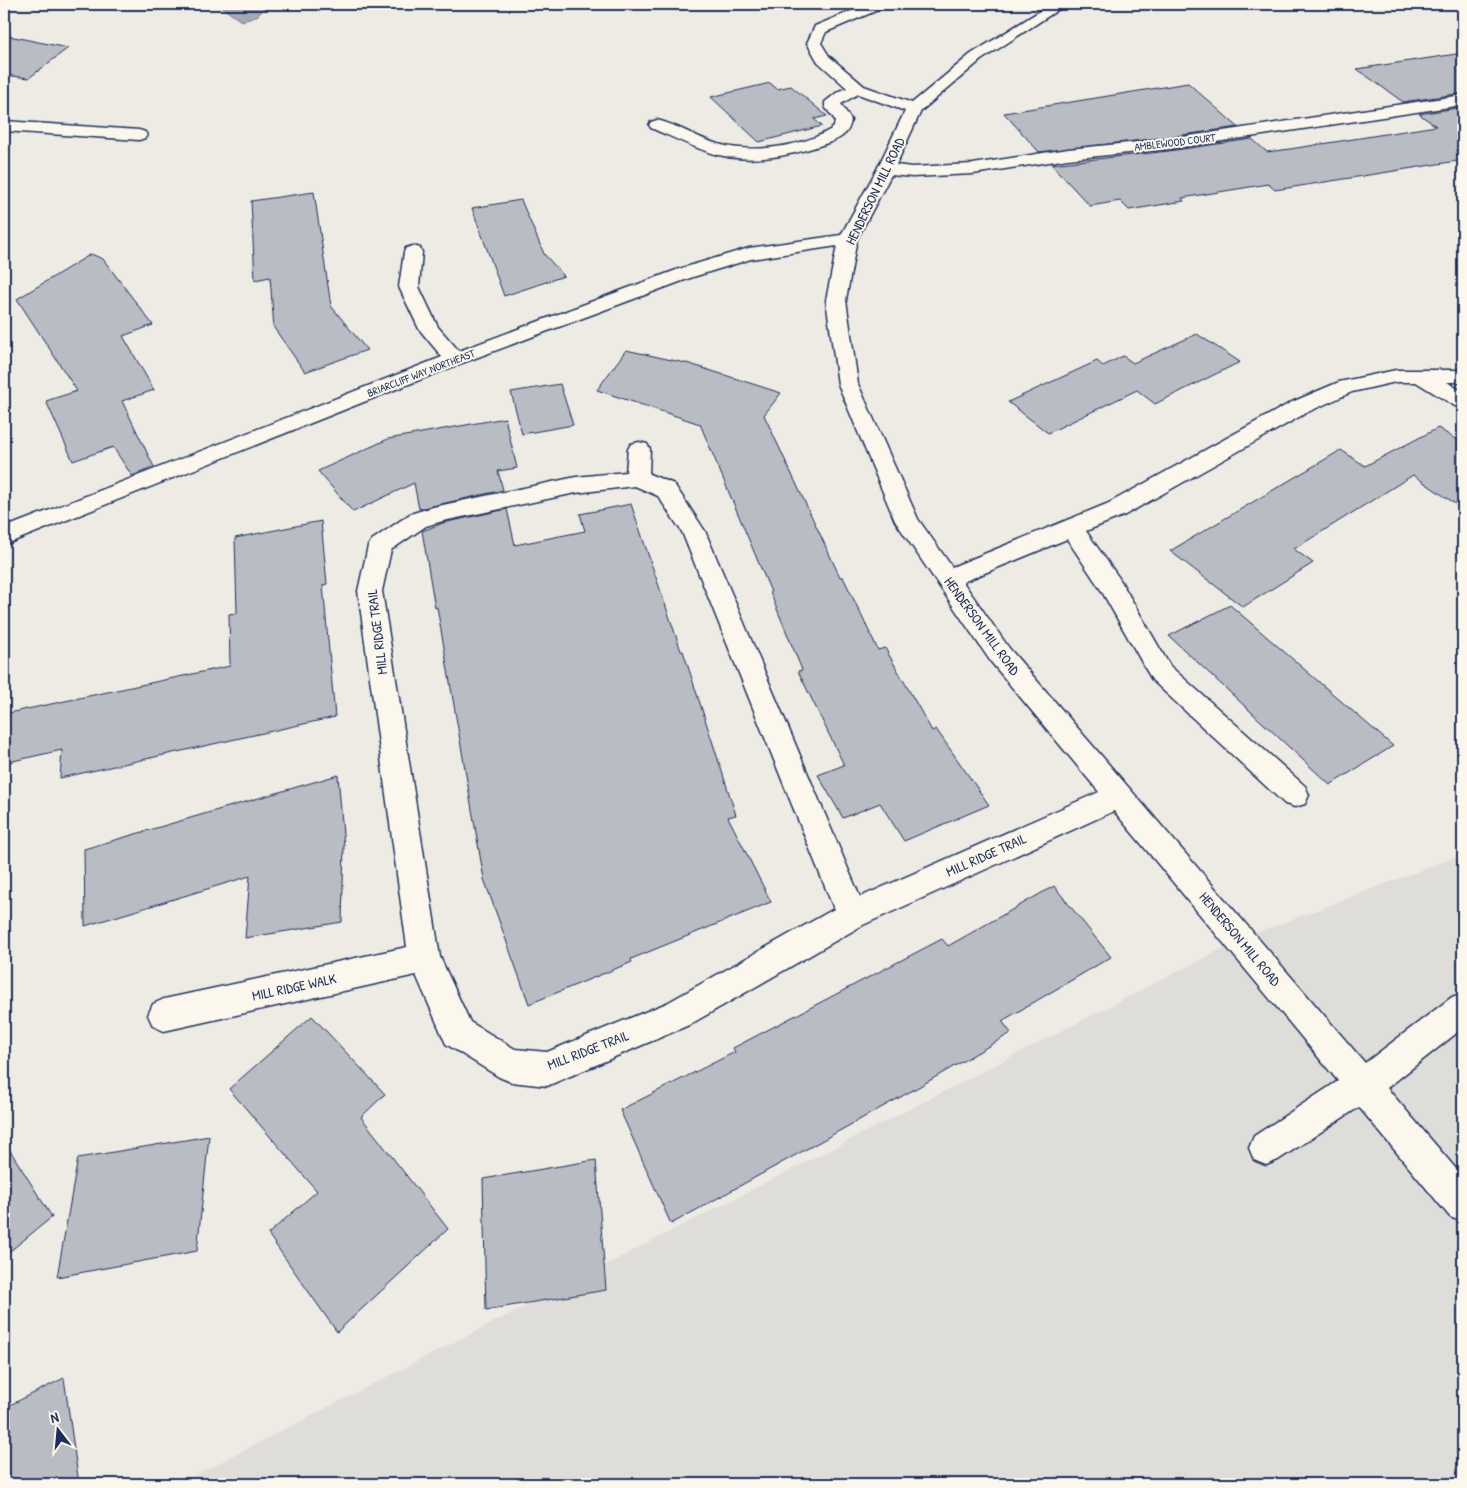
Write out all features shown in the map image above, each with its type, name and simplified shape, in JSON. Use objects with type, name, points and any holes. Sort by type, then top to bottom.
[{"type":"street","points":[[880,4],[820,30],[814,43],[823,59],[858,89],[914,109]]},
{"type":"street","name":"HENDERSON MILL ROAD","points":[[1060,4],[976,57],[914,109],[886,169],[848,239],[836,300],[848,384],[907,521],[1000,654],[1463,1204]]},
{"type":"street","points":[[657,125],[714,149],[746,154],[773,153],[832,136],[842,129],[842,120],[833,102],[845,94],[858,89]]},
{"type":"street","name":"AMBLEWOOD COURT","points":[[886,169],[912,172],[973,169],[1068,154],[1169,144],[1463,100]]},
{"type":"street","points":[[4,126],[139,134]]},
{"type":"street","name":"BRIARCLIFF WAY NORTHEAST","points":[[4,537],[455,359],[686,273],[749,254],[848,239]]},
{"type":"street","points":[[413,252],[409,287],[429,329],[455,359]]},
{"type":"street","points":[[947,579],[1117,509],[1300,407],[1346,387],[1396,376],[1463,376]]},
{"type":"street","points":[[1421,376],[1463,401]]},
{"type":"street","points":[[637,478],[638,449]]},
{"type":"street","name":"MILL RIDGE TRAIL","points":[[852,915],[693,531],[666,490],[637,478],[576,485],[441,513],[418,520],[380,546],[370,591],[424,958],[458,1033],[511,1065],[547,1069],[678,1014],[852,915],[1119,796]]},
{"type":"street","points":[[1072,528],[1110,584],[1161,673],[1296,795]]},
{"type":"street","name":"MILL RIDGE WALK","points":[[164,1015],[424,958]]},
{"type":"street","points":[[1266,1148],[1363,1085],[1463,1008]]},
{"type":"shaded area","points":[[217,4],[265,4],[262,11],[256,16],[241,21]]},
{"type":"shaded area","points":[[1463,854],[1463,1484],[178,1484],[1241,939]]},
{"type":"building","points":[[4,35],[68,48],[29,78],[4,75]]},
{"type":"building","points":[[1463,53],[1463,93],[1403,102],[1357,69]]},
{"type":"building","points":[[770,83],[777,89],[791,86],[827,116],[814,119],[822,126],[759,142],[711,97]]},
{"type":"building","points":[[1188,83],[1238,127],[1039,152],[1004,113]]},
{"type":"building","points":[[1463,107],[1463,160],[1275,190],[1268,184],[1182,198],[1184,201],[1129,210],[1120,201],[1090,206],[1051,164],[1169,151],[1252,139],[1267,152],[1290,149],[1436,126],[1419,114]]},
{"type":"building","points":[[314,192],[331,306],[367,350],[305,372],[274,328],[270,277],[255,280],[251,201]]},
{"type":"building","points":[[521,200],[544,254],[564,276],[504,296],[472,208]]},
{"type":"building","points":[[91,254],[103,259],[153,325],[123,336],[154,390],[122,401],[154,467],[132,476],[113,447],[73,461],[46,401],[77,391],[17,299]]},
{"type":"building","points":[[1197,334],[1240,362],[1155,404],[1137,390],[1048,433],[1008,402],[1097,361],[1103,366],[1123,356],[1133,363]]},
{"type":"building","points":[[626,350],[690,364],[781,393],[764,415],[840,577],[843,577],[878,650],[885,648],[932,731],[936,729],[989,805],[904,841],[880,803],[843,818],[818,775],[844,765],[798,671],[802,670],[700,424],[597,390]]},
{"type":"building","points":[[560,384],[573,425],[522,434],[511,392]]},
{"type":"building","points":[[505,418],[517,468],[498,471],[503,490],[419,509],[414,483],[353,512],[318,471],[388,439]]},
{"type":"building","points":[[1438,428],[1463,444],[1463,509],[1413,475],[1294,549],[1313,563],[1243,607],[1170,551],[1341,450],[1365,466]]},
{"type":"building","points":[[631,504],[681,651],[683,651],[736,815],[728,817],[771,902],[631,959],[632,962],[529,1004],[484,879],[422,531],[443,523],[507,509],[515,545],[585,531],[580,514]]},
{"type":"building","points":[[321,521],[327,584],[323,585],[335,717],[60,778],[62,750],[4,763],[4,714],[230,666],[229,614],[237,613],[235,538]]},
{"type":"building","points":[[1230,605],[1393,746],[1330,785],[1169,636]]},
{"type":"building","points":[[338,775],[344,846],[342,922],[245,938],[250,876],[85,926],[84,849]]},
{"type":"building","points":[[1054,886],[1111,957],[1002,1021],[1011,1033],[915,1089],[671,1224],[620,1110],[735,1052],[733,1048],[942,939],[948,946]]},
{"type":"building","points":[[312,1016],[385,1094],[361,1117],[448,1229],[337,1332],[268,1234],[317,1191],[229,1089]]},
{"type":"building","points":[[209,1136],[197,1251],[57,1277],[78,1158]]},
{"type":"building","points":[[4,1141],[52,1217],[4,1256]]},
{"type":"building","points":[[596,1160],[606,1290],[486,1310],[483,1179]]},
{"type":"building","points":[[64,1378],[79,1484],[4,1484],[4,1408]]}]
